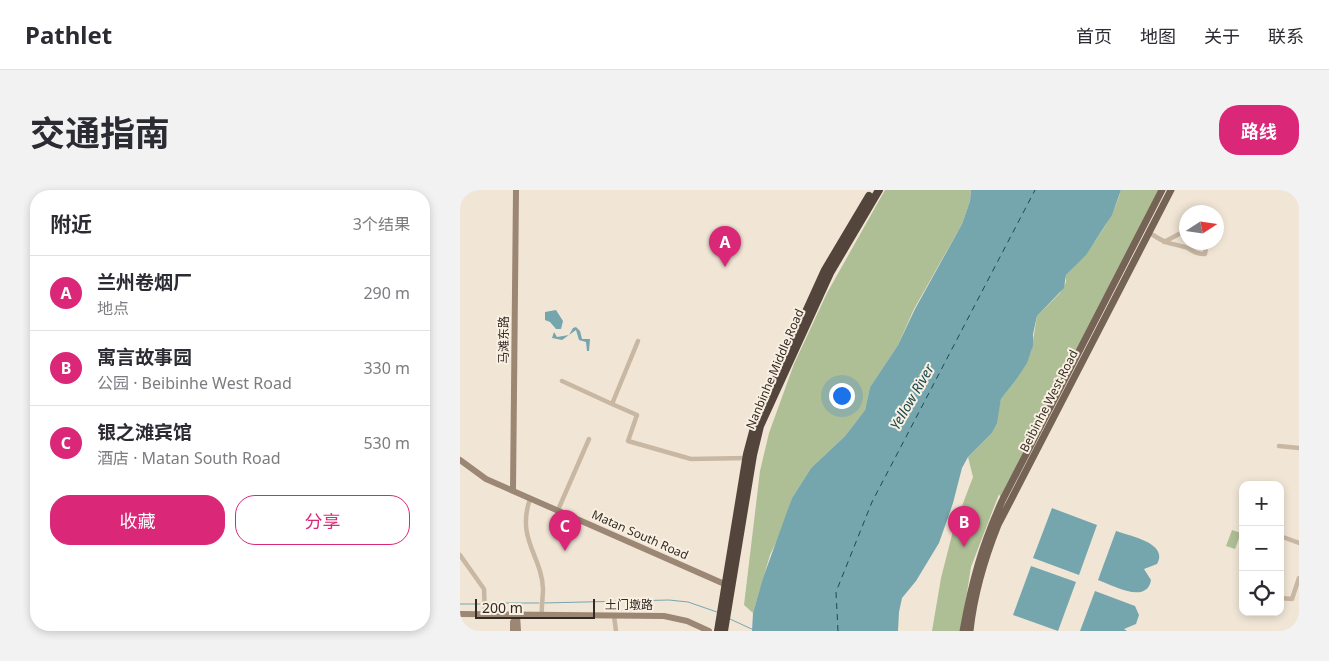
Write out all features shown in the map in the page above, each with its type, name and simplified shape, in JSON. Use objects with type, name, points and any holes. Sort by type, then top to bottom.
[{"type":"highway","name":"Nanbinhe Middle Road","points":[[729,586],[747,458],[755,424],[825,270],[873,190]]},
{"type":"highway","name":"Nanbinhe Middle Road","points":[[722,627],[760,426],[830,272],[879,190]]},
{"type":"main road","name":"马滩东路","points":[[514,491],[516,190]]},
{"type":"main road","name":"Beibinhe West Road","points":[[963,631],[972,579],[982,545],[1002,501],[1162,190]]},
{"type":"main road","name":"Beibinhe West Road","points":[[970,631],[973,604],[984,560],[998,525],[1171,190]]},
{"type":"main road","name":"Matan South Road","points":[[460,460],[486,479],[729,586]]},
{"type":"main road","name":"土门墩路","points":[[460,614],[485,610],[517,615],[542,616],[664,616],[687,621],[709,631]]},
{"type":"main road","points":[[513,631],[513,622],[517,615]]},
{"type":"main road","points":[[517,615],[518,631]]},
{"type":"street","points":[[1164,242],[1179,234]]},
{"type":"street","points":[[1153,235],[1164,242],[1179,245]]},
{"type":"street","points":[[1192,250],[1199,254],[1205,254],[1206,250]]},
{"type":"street","points":[[612,404],[638,341]]},
{"type":"street","points":[[562,381],[638,414],[628,441],[691,458],[747,458]]},
{"type":"street","points":[[558,510],[589,439]]},
{"type":"street","points":[[1279,446],[1299,448]]},
{"type":"street","points":[[530,499],[526,512],[528,544],[540,574],[543,589],[541,599],[542,616]]},
{"type":"street","points":[[1284,537],[1299,543]]},
{"type":"street","points":[[460,555],[484,589],[485,610]]},
{"type":"street","points":[[1284,598],[1292,599],[1299,578]]},
{"type":"street","points":[[614,616],[616,631]]},
{"type":"green space","points":[[885,190],[971,190],[970,201],[962,224],[914,309],[898,345],[870,387],[865,410],[845,436],[811,468],[792,498],[782,530],[770,555],[753,613],[744,605],[760,471],[769,433],[794,364],[827,293]]},
{"type":"green space","points":[[1121,190],[1162,190],[1002,501],[999,494],[971,567],[961,631],[932,631],[941,578],[954,527],[973,477],[968,457],[992,433],[1001,399],[1016,380],[1031,352],[1037,316],[1060,293],[1066,282],[1066,275],[1099,236],[1112,214]]},
{"type":"green space","points":[[1232,530],[1239,532],[1235,549],[1226,546]]},
{"type":"water","name":"Yellow River","points":[[971,190],[1121,190],[1112,215],[1086,255],[1066,275],[1064,288],[1037,316],[1033,334],[1033,346],[1027,363],[1001,399],[997,423],[992,433],[968,457],[962,468],[953,503],[939,543],[916,581],[902,598],[898,631],[752,631],[753,613],[763,578],[792,498],[811,468],[845,436],[865,410],[870,387],[898,345],[915,309],[962,224],[970,201]]},
{"type":"water","points":[[556,310],[563,321],[561,329],[556,329],[550,322],[545,320],[545,312]]},
{"type":"water","points":[[576,327],[580,331],[582,339],[590,339],[589,351],[587,351],[586,342],[579,340],[576,330],[569,335],[573,328]]},
{"type":"water","points":[[554,332],[557,337],[569,335],[562,340],[552,338]]},
{"type":"water","points":[[1052,508],[1097,525],[1079,575],[1033,558]]},
{"type":"water","points":[[1116,531],[1138,538],[1158,551],[1157,564],[1144,569],[1151,580],[1148,587],[1143,591],[1128,591],[1098,580]]},
{"type":"water","points":[[1031,566],[1076,582],[1058,631],[1013,615]]},
{"type":"water","points":[[1095,591],[1135,606],[1139,615],[1136,624],[1124,629],[1127,631],[1080,631]]},
{"type":"waterway","points":[[543,603],[669,600],[688,602],[717,612]]},
{"type":"waterway","points":[[486,603],[539,603]]},
{"type":"waterway","points":[[460,604],[482,604]]},
{"type":"waterway","points":[[730,619],[756,631]]},
{"type":"ferry route","points":[[838,631],[836,592],[872,502],[1035,190]]},
{"type":"place","name":"兰州卷烟厂","points":[[725,267]]},
{"type":"place","name":"寓言故事园","points":[[964,547]]},
{"type":"place","name":"银之滩宾馆","points":[[565,551]]}]
